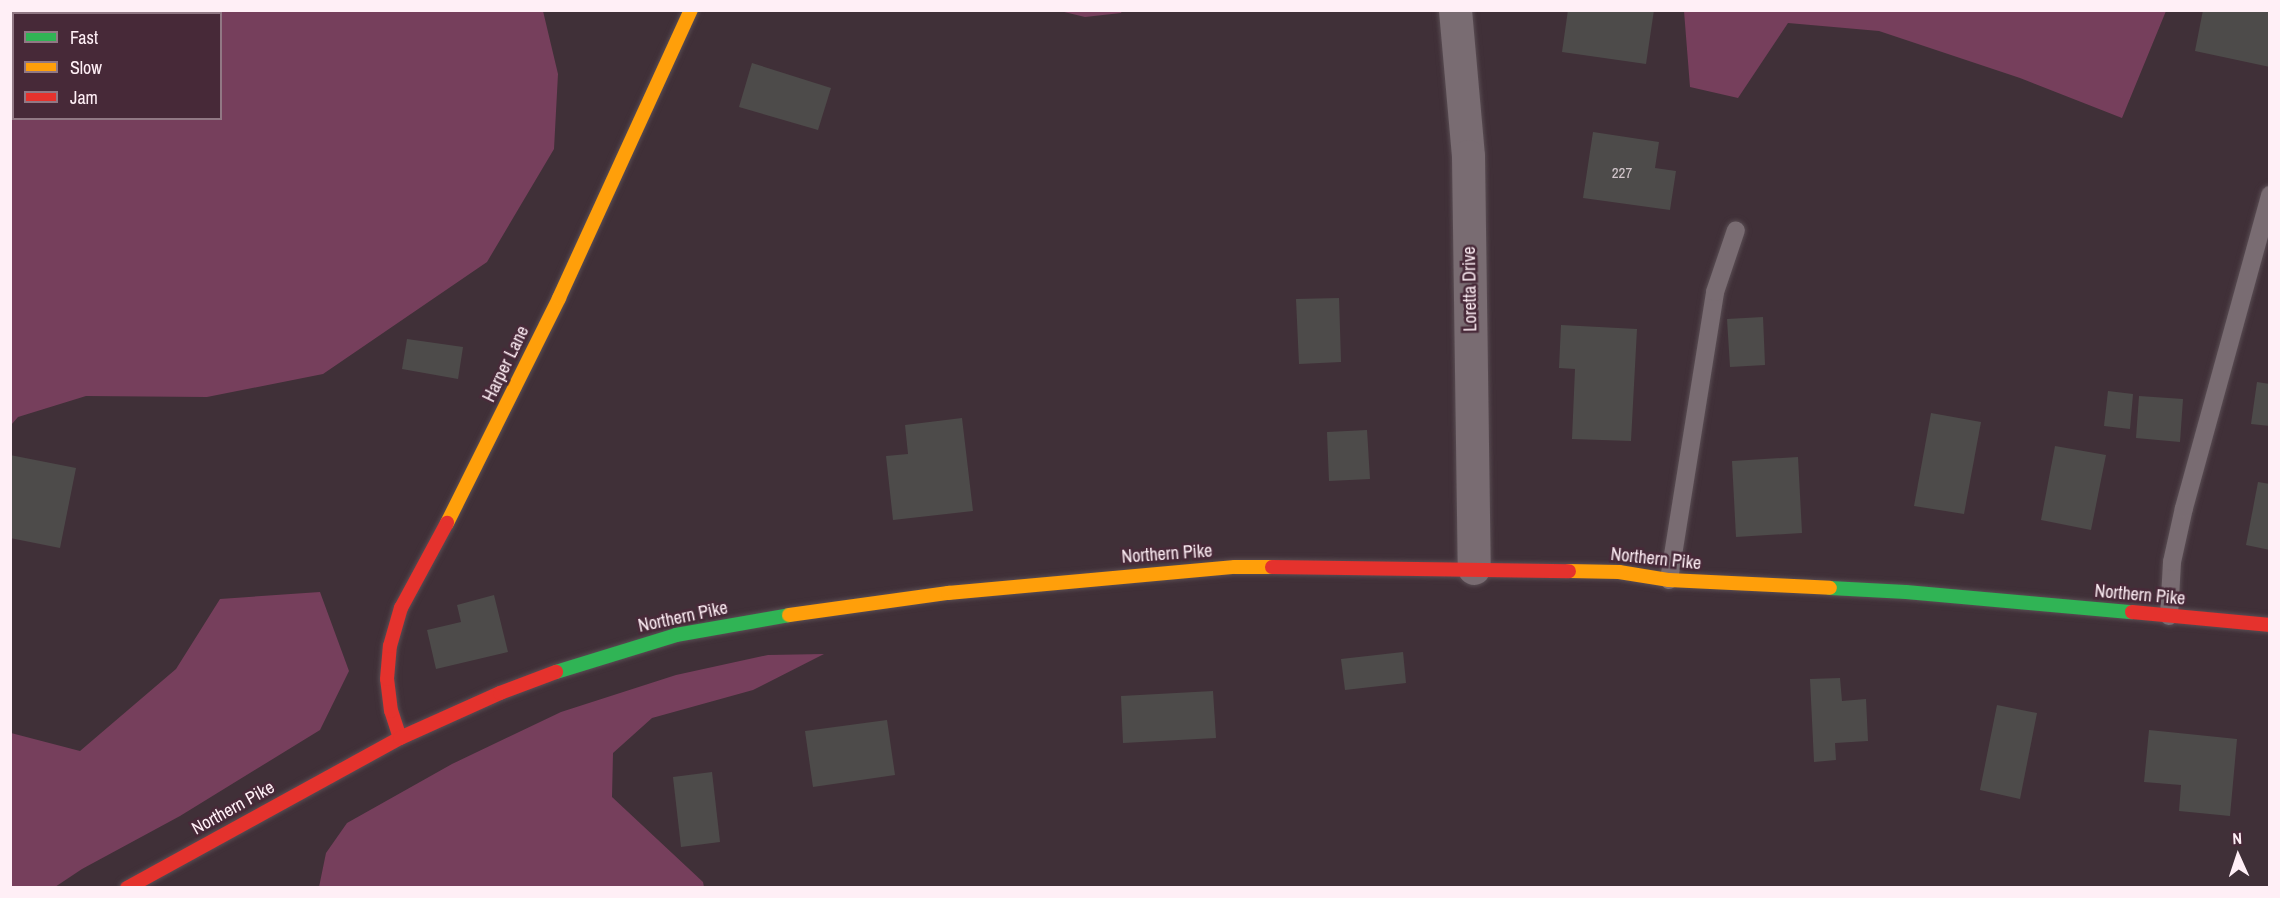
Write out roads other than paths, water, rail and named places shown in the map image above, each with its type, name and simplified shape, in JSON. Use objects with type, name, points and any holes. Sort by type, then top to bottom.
[{"type":"street","name":"Harper Lane","points":[[400,738],[391,711],[387,679],[390,646],[401,608],[436,545],[559,298],[691,10]]},
{"type":"street","name":"Loretta Drive","points":[[1455,10],[1468,156],[1474,568]]},
{"type":"street","name":"Northern Pike","points":[[127,888],[400,738],[500,693],[588,660],[676,634],[799,613],[948,593],[1189,570],[1331,566],[1427,570],[1474,568],[1619,572],[1669,580],[1906,592],[2270,625]]},
{"type":"lane","points":[[2169,616],[2172,562],[2184,508],[2270,195]]},
{"type":"lane","points":[[1669,580],[1715,292],[1736,231]]}]
